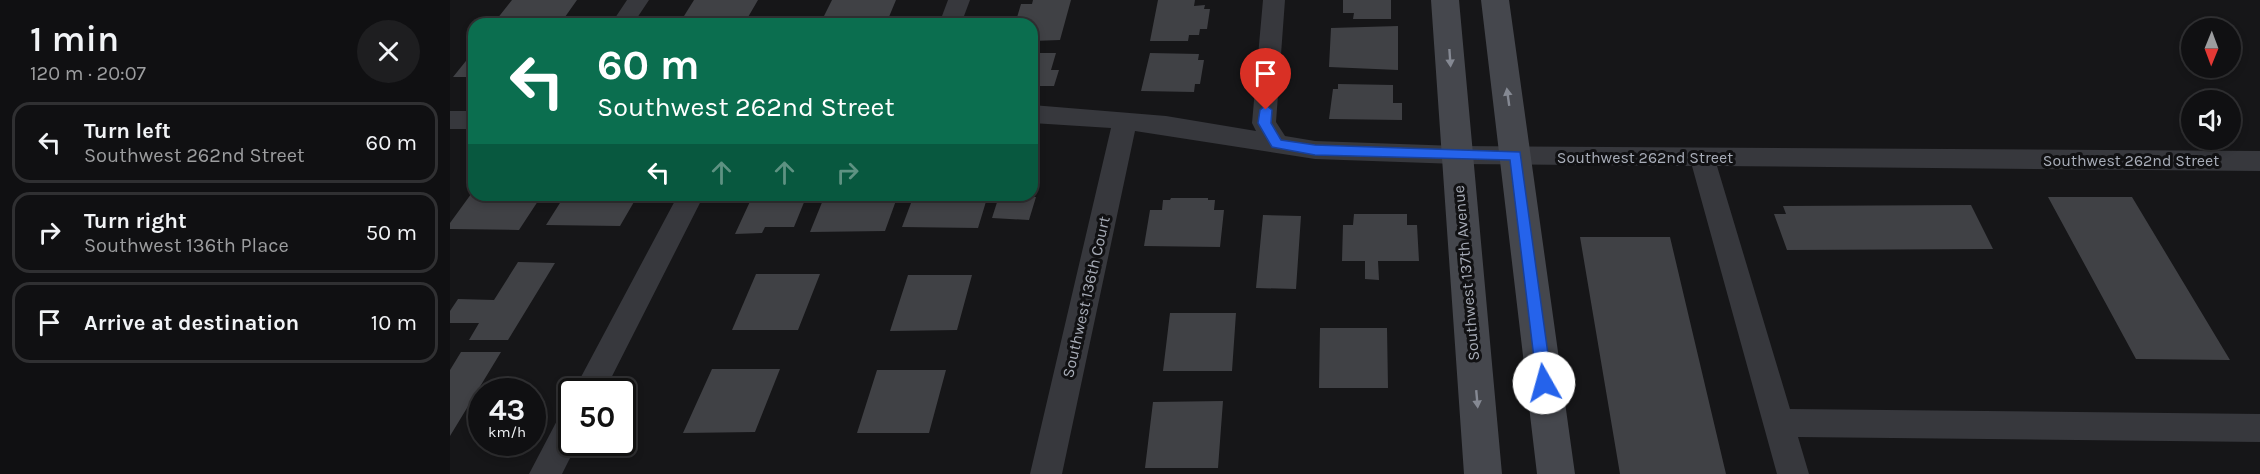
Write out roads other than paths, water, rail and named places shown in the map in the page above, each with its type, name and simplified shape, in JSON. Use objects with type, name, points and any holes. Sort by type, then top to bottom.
[{"type":"main road","name":"Southwest 137th Avenue","points":[[1445,0],[1483,474]]},
{"type":"main road","points":[[1495,0],[1556,474]]},
{"type":"street","points":[[626,18],[638,0]]},
{"type":"street","points":[[952,18],[959,0]]},
{"type":"street","points":[[1274,0],[1264,123],[1277,144]]},
{"type":"street","name":"Southwest 262nd Street","points":[[1038,114],[1125,121],[1315,150],[1457,155],[2260,162]]},
{"type":"street","points":[[450,120],[468,120]]},
{"type":"street","name":"Southwest 136th Court","points":[[1046,474],[1125,121]]},
{"type":"street","points":[[1702,157],[1793,474]]},
{"type":"street","points":[[595,378],[688,201]]},
{"type":"street","points":[[1777,423],[2260,428]]},
{"type":"street","points":[[545,474],[558,449]]}]
